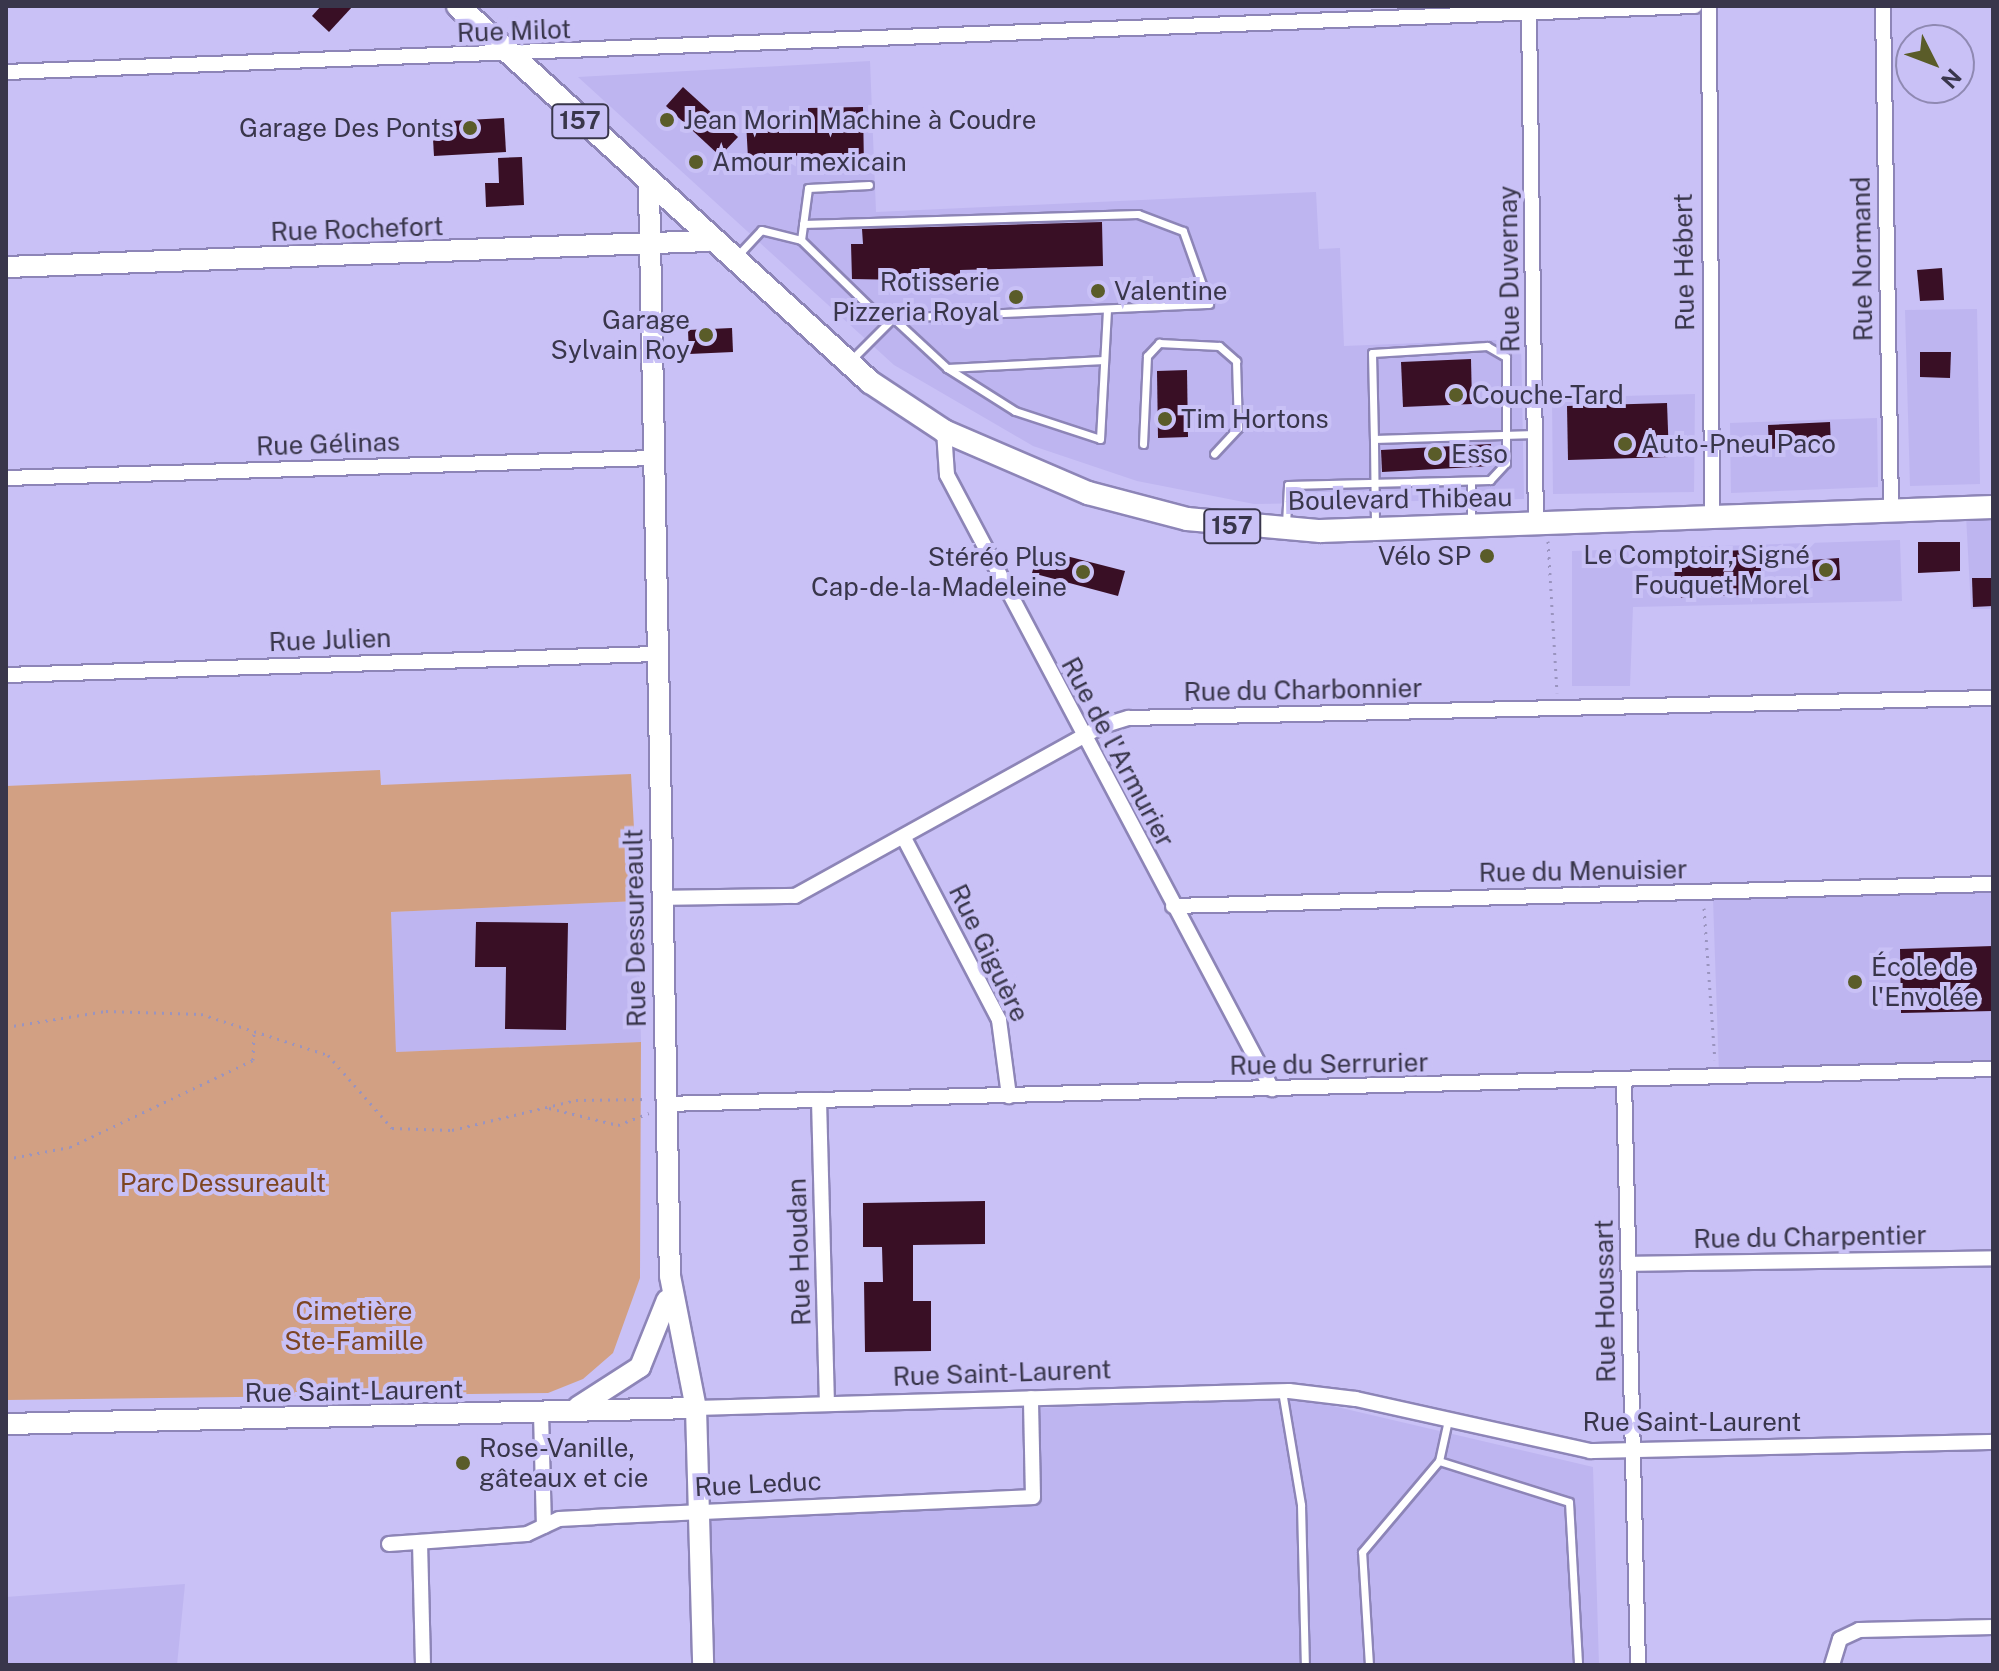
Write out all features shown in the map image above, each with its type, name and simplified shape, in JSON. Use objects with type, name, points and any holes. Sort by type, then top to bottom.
[{"type":"main road","name":"Boulevard Thibeau","points":[[458,6],[649,187],[848,364],[944,431],[1117,502],[1286,530],[1375,531],[1993,507]]},
{"type":"street","name":"Rue Milot","points":[[6,72],[510,55],[1695,6]]},
{"type":"street","name":"Rue Hébert","points":[[1709,6],[1712,517]]},
{"type":"street","name":"Rue Normand","points":[[1883,6],[1891,511]]},
{"type":"street","name":"Rue Duvernay","points":[[1529,13],[1536,524]]},
{"type":"street","name":"Rue Dessureault","points":[[649,187],[661,898],[653,1105],[670,1289],[696,1408],[703,1665]]},
{"type":"street","name":"Rue Rochefort","points":[[6,267],[709,241]]},
{"type":"street","name":"Rue de l'Armurier","points":[[944,431],[947,475],[1083,738],[1272,1089]]},
{"type":"street","name":"Rue Gélinas","points":[[6,478],[652,458]]},
{"type":"street","name":"Rue Julien","points":[[6,675],[656,654]]},
{"type":"street","name":"Rue du Charbonnier","points":[[661,898],[788,898],[904,838],[1083,738],[1129,718],[1993,698]]},
{"type":"street","name":"Rue Giguère","points":[[904,838],[999,1020],[1009,1096]]},
{"type":"street","name":"Rue du Menuisier","points":[[1173,906],[1993,884]]},
{"type":"street","name":"Rue du Serrurier","points":[[653,1105],[1993,1069]]},
{"type":"street","name":"Rue Houssart","points":[[1624,1081],[1638,1665]]},
{"type":"street","name":"Rue Houdan","points":[[819,1100],[827,1403]]},
{"type":"street","name":"Rue du Charpentier","points":[[1628,1264],[1993,1258]]},
{"type":"street","points":[[562,1412],[606,1395],[640,1367],[670,1289]]},
{"type":"street","name":"Rue Saint-Laurent","points":[[6,1424],[541,1413],[1282,1391],[1448,1420],[1575,1449],[1633,1451],[1993,1442]]},
{"type":"street","name":"Rue Leduc","points":[[389,1544],[699,1511],[1033,1497],[1031,1398]]},
{"type":"street","points":[[541,1413],[544,1526]]},
{"type":"street","points":[[420,1542],[423,1665]]},
{"type":"street","points":[[1832,1665],[1840,1639],[1859,1630],[1993,1627]]},
{"type":"lane","points":[[801,240],[808,188],[869,185]]},
{"type":"lane","points":[[803,224],[1101,211],[1138,214],[1183,231],[1209,304],[890,320],[848,364]]},
{"type":"lane","points":[[732,261],[761,230],[801,240],[947,368],[1015,411],[1100,439],[1107,309]]},
{"type":"lane","points":[[1143,444],[1147,356],[1159,343],[1219,346],[1236,361],[1238,428],[1214,454]]},
{"type":"lane","points":[[1286,530],[1288,485],[1374,485],[1490,480],[1506,463],[1506,357],[1487,346],[1372,353],[1374,439],[1374,485],[1375,531]]},
{"type":"lane","points":[[947,368],[1104,360]]},
{"type":"lane","points":[[1374,439],[1535,434]]},
{"type":"lane","points":[[1471,481],[1471,527]]},
{"type":"lane","points":[[1282,1391],[1301,1505],[1305,1665]]},
{"type":"lane","points":[[1369,1665],[1362,1552],[1439,1461],[1448,1420]]},
{"type":"lane","points":[[1439,1461],[1569,1502],[1578,1665]]},
{"type":"path","points":[[1536,524],[1549,543],[1558,709]]},
{"type":"path","points":[[1702,892],[1717,1078]]},
{"type":"path","points":[[6,1029],[154,1011],[254,1029],[328,1055],[392,1128],[452,1130],[590,1098],[653,1105]]},
{"type":"path","points":[[6,1159],[70,1147],[253,1060],[254,1029]]},
{"type":"path","points":[[549,1108],[618,1125],[653,1105]]},
{"type":"shaded area","points":[[870,61],[876,212],[1316,192],[1319,249],[1340,248],[1344,346],[1521,339],[1524,499],[1254,504],[1137,481],[1033,446],[894,365],[578,77]]},
{"type":"shaded area","points":[[1977,309],[1980,484],[1910,486],[1905,310]]},
{"type":"shaded area","points":[[1695,394],[1694,492],[1553,494],[1552,398]]},
{"type":"shaded area","points":[[1877,418],[1878,487],[1731,493],[1730,423]]},
{"type":"shaded area","points":[[1993,514],[1993,609],[1971,609],[1966,515]]},
{"type":"shaded area","points":[[1900,540],[1902,601],[1633,607],[1630,686],[1572,686],[1572,551]]},
{"type":"shaded area","name":"École de l'Envolée","points":[[1993,890],[1993,1065],[1719,1073],[1713,899]]},
{"type":"shaded area","points":[[638,901],[641,1042],[396,1052],[391,912]]},
{"type":"shaded area","points":[[1303,1399],[1593,1467],[1599,1665],[696,1665],[692,1513],[1039,1502],[1037,1408]]},
{"type":"shaded area","points":[[185,1584],[177,1665],[6,1665],[6,1597]]},
{"type":"green space","name":"Parc Dessureault","points":[[380,770],[381,785],[631,774],[638,901],[391,912],[396,1052],[641,1042],[640,1278],[613,1353],[583,1379],[548,1393],[6,1400],[6,786]]},
{"type":"building","points":[[321,6],[353,6],[329,32],[312,16]]},
{"type":"building","points":[[683,87],[738,137],[720,156],[666,106]]},
{"type":"building","points":[[863,107],[864,168],[809,169],[809,155],[748,158],[746,122],[808,119],[808,108]]},
{"type":"building","points":[[504,118],[506,152],[434,156],[432,122]]},
{"type":"building","points":[[522,157],[524,205],[486,207],[485,183],[499,183],[498,158]]},
{"type":"building","points":[[1102,222],[1103,266],[960,270],[960,281],[852,279],[851,244],[863,244],[862,229]]},
{"type":"building","points":[[1942,268],[1944,300],[1920,301],[1917,270]]},
{"type":"building","points":[[732,328],[733,352],[689,354],[688,330]]},
{"type":"building","points":[[1920,352],[1951,352],[1950,378],[1920,377]]},
{"type":"building","points":[[1471,359],[1472,404],[1403,407],[1401,362]]},
{"type":"building","points":[[1187,370],[1188,437],[1158,438],[1157,371]]},
{"type":"building","points":[[1667,403],[1669,457],[1568,460],[1567,406]]},
{"type":"building","points":[[1830,422],[1831,446],[1769,449],[1768,425]]},
{"type":"building","points":[[1491,444],[1492,466],[1382,472],[1381,450]]},
{"type":"building","points":[[1918,542],[1960,542],[1960,571],[1918,573]]},
{"type":"building","points":[[1039,549],[1125,571],[1118,596],[1032,573]]},
{"type":"building","points":[[1760,549],[1762,594],[1674,598],[1675,554]]},
{"type":"building","name":"Le Comptoir, Signé Fouquet Morel","points":[[1839,558],[1840,580],[1814,581],[1812,560]]},
{"type":"building","points":[[1972,578],[1993,578],[1993,606],[1973,607]]},
{"type":"building","points":[[476,922],[568,923],[566,1030],[505,1029],[506,967],[475,967]]},
{"type":"building","points":[[1993,946],[1993,1011],[1901,1013],[1900,949]]},
{"type":"building","points":[[985,1201],[985,1244],[913,1245],[913,1301],[931,1301],[931,1351],[865,1352],[864,1282],[883,1282],[882,1247],[863,1247],[863,1203]]},
{"type":"place","name":"Jean Morin Machine à Coudre","points":[[667,120]]},
{"type":"place","name":"Garage Des Ponts","points":[[470,128]]},
{"type":"place","name":"Amour mexicain","points":[[696,162]]},
{"type":"place","name":"Valentine","points":[[1098,291]]},
{"type":"place","name":"Rotisserie Pizzeria Royal","points":[[1016,297]]},
{"type":"place","name":"Garage Sylvain Roy","points":[[706,335]]},
{"type":"place","name":"Couche-Tard","points":[[1456,395]]},
{"type":"place","name":"Tim Hortons","points":[[1165,419]]},
{"type":"place","name":"Auto-Pneu Paco","points":[[1625,444]]},
{"type":"place","name":"Esso","points":[[1435,454]]},
{"type":"place","name":"Vélo SP","points":[[1487,556]]},
{"type":"place","name":"Le Comptoir, Signé Fouquet Morel","points":[[1826,570]]},
{"type":"place","name":"Stéréo Plus Cap-de-la-Madeleine","points":[[1083,572]]},
{"type":"place","name":"École de l'Envolée","points":[[1855,982]]},
{"type":"place","name":"Rose-Vanille, gâteaux et cie","points":[[463,1463]]},
{"type":"park label","name":"Cimetière Ste-Famille","points":[[354,1326]]}]
